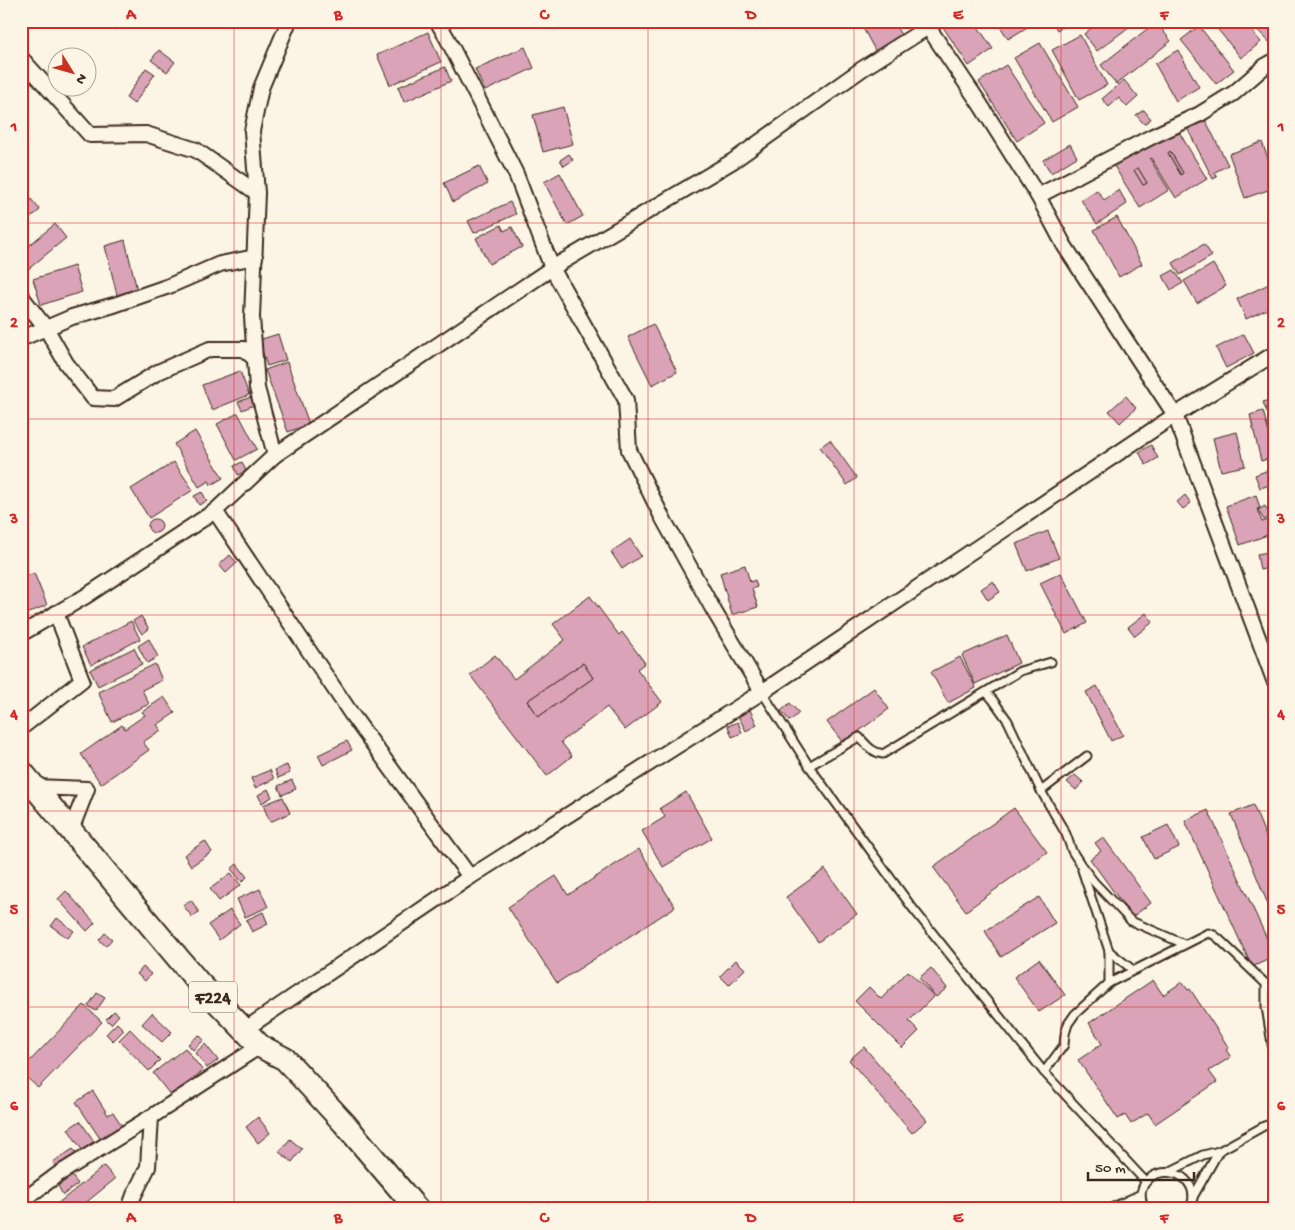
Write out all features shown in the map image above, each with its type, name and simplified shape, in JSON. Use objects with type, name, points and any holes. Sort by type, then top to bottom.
[{"type":"main road","name":"F224","points":[[28,779],[199,983],[260,1046],[285,1059],[344,1123],[417,1209]]},
{"type":"street","points":[[275,455],[257,388],[252,318],[257,193],[252,131],[261,88],[289,21]]},
{"type":"street","points":[[437,21],[516,174],[552,268],[626,400],[629,450],[661,515],[714,611],[762,692]]},
{"type":"street","points":[[21,634],[86,596],[215,511],[275,455],[552,268],[733,161],[926,24],[980,104],[1038,196],[1064,245],[1175,414],[1274,680]]},
{"type":"street","points":[[21,58],[90,135],[146,134],[196,150],[257,193]]},
{"type":"street","points":[[1038,196],[1153,136],[1200,114],[1234,93],[1265,66],[1274,61]]},
{"type":"street","points":[[21,337],[72,317],[168,286],[220,264],[255,257]]},
{"type":"street","points":[[21,296],[46,328],[66,363],[93,398],[114,399],[158,372],[210,349],[244,349],[255,359]]},
{"type":"street","points":[[244,1030],[470,877],[762,692],[1175,414],[1274,354]]},
{"type":"street","points":[[215,511],[352,715],[470,877]]},
{"type":"street","points":[[21,728],[82,680],[56,613]]},
{"type":"street","points":[[28,779],[87,789],[71,830]]},
{"type":"street","points":[[21,1202],[57,1175],[260,1046]]},
{"type":"street","points":[[129,1209],[148,1167],[151,1117]]},
{"type":"lane","points":[[809,766],[859,736],[870,750],[883,754],[1020,671],[1052,662]]},
{"type":"lane","points":[[762,692],[809,766],[911,906],[1044,1072],[1146,1182]]},
{"type":"lane","points":[[986,692],[1008,721],[1041,791],[1066,834],[1072,851],[1094,882],[1131,921],[1184,944]]},
{"type":"lane","points":[[1041,791],[1088,756]]},
{"type":"lane","points":[[1081,865],[1109,951],[1108,983]]},
{"type":"lane","points":[[1044,1072],[1064,1044],[1064,1034],[1075,1014],[1108,983],[1208,932],[1214,935],[1266,984],[1266,1007],[1274,1056]]},
{"type":"lane","points":[[1109,951],[1133,970]]},
{"type":"lane","points":[[1143,1209],[1141,1194],[1146,1182],[1156,1174],[1169,1172],[1203,1155],[1219,1151],[1264,1126],[1274,1123]]},
{"type":"lane","points":[[1190,1209],[1193,1197],[1219,1151]]},
{"type":"lane","points":[[1169,1172],[1181,1176],[1190,1185],[1193,1197]]},
{"type":"lane","points":[[1109,1209],[1141,1194]]},
{"type":"building","points":[[859,21],[893,21],[902,37],[876,52]]},
{"type":"building","points":[[939,21],[974,21],[993,49],[969,66]]},
{"type":"building","points":[[997,21],[1026,21],[1029,26],[1008,39]]},
{"type":"building","points":[[1052,21],[1066,21],[1068,24],[1057,30]]},
{"type":"building","points":[[1100,21],[1137,21],[1097,51],[1084,34]]},
{"type":"building","points":[[1211,21],[1243,21],[1261,42],[1241,58]]},
{"type":"building","points":[[1249,21],[1274,21],[1273,46]]},
{"type":"building","points":[[1156,22],[1171,41],[1116,84],[1101,65]]},
{"type":"building","points":[[1199,26],[1234,70],[1216,84],[1181,40]]},
{"type":"building","points":[[428,32],[441,62],[390,85],[377,55]]},
{"type":"building","points":[[1080,35],[1107,85],[1079,100],[1052,50]]},
{"type":"building","points":[[1040,43],[1078,107],[1052,122],[1014,58]]},
{"type":"building","points":[[525,47],[534,68],[485,91],[475,69]]},
{"type":"building","points":[[159,50],[175,62],[167,72],[151,60]]},
{"type":"building","points":[[1178,50],[1199,87],[1176,101],[1155,64]]},
{"type":"building","points":[[1006,65],[1044,123],[1017,141],[979,82]]},
{"type":"building","points":[[445,67],[451,81],[404,102],[398,87]]},
{"type":"building","points":[[146,68],[155,74],[134,104],[126,98]]},
{"type":"building","points":[[1124,80],[1138,97],[1127,107],[1119,98],[1109,107],[1102,99]]},
{"type":"building","points":[[563,107],[573,144],[543,152],[533,115]]},
{"type":"building","points":[[1144,110],[1151,119],[1144,124],[1136,115]]},
{"type":"building","points":[[1203,115],[1228,165],[1215,172],[1217,177],[1213,179],[1185,124]]},
{"type":"building","points":[[1176,127],[1207,179],[1176,198],[1151,158],[1169,190],[1140,208],[1114,166]],"holes":[[[1170,151],[1183,173],[1181,175],[1168,153]],[[1138,168],[1147,183],[1143,185],[1134,170]]]},
{"type":"building","points":[[1262,142],[1274,175],[1274,188],[1245,198],[1229,154]]},
{"type":"building","points":[[1070,144],[1077,157],[1051,173],[1043,160]]},
{"type":"building","points":[[1170,151],[1183,173],[1181,175],[1168,153]]},
{"type":"building","points":[[569,154],[573,160],[564,166],[560,160]]},
{"type":"building","points":[[479,166],[488,184],[453,202],[444,183]]},
{"type":"building","points":[[1138,168],[1147,183],[1143,185],[1134,170]]},
{"type":"building","points":[[560,173],[583,216],[567,225],[544,182]]},
{"type":"building","points":[[1097,190],[1104,200],[1119,190],[1127,204],[1097,224],[1081,200]]},
{"type":"building","points":[[26,193],[40,210],[21,225],[21,197]]},
{"type":"building","points":[[510,202],[516,214],[474,233],[468,221]]},
{"type":"building","points":[[1117,217],[1142,264],[1119,277],[1094,230]]},
{"type":"building","points":[[55,224],[66,238],[26,271],[21,265],[21,252]]},
{"type":"building","points":[[501,225],[504,231],[512,227],[522,247],[489,264],[476,238]]},
{"type":"building","points":[[125,240],[137,290],[117,295],[105,246]]},
{"type":"building","points":[[1204,244],[1212,256],[1180,275],[1173,263]]},
{"type":"building","points":[[1213,264],[1226,286],[1197,303],[1184,281]]},
{"type":"building","points":[[74,266],[82,292],[41,305],[33,279]]},
{"type":"building","points":[[1174,270],[1183,283],[1171,290],[1163,276]]},
{"type":"building","points":[[1269,284],[1274,294],[1274,306],[1246,319],[1237,299]]},
{"type":"building","points":[[653,324],[677,372],[652,385],[628,337]]},
{"type":"building","points":[[278,334],[286,360],[267,366],[259,340]]},
{"type":"building","points":[[1244,334],[1254,353],[1226,368],[1216,348]]},
{"type":"building","points":[[287,362],[309,424],[288,432],[265,370]]},
{"type":"building","points":[[240,371],[249,395],[212,410],[202,385]]},
{"type":"building","points":[[1126,396],[1136,408],[1120,423],[1109,411]]},
{"type":"building","points":[[251,397],[254,405],[242,410],[238,402]]},
{"type":"building","points":[[1274,398],[1274,431],[1263,402]]},
{"type":"building","points":[[1263,411],[1274,457],[1261,461],[1250,415]]},
{"type":"building","points":[[238,413],[257,449],[236,460],[217,424]]},
{"type":"building","points":[[195,431],[223,478],[211,485],[209,481],[199,487],[174,444]]},
{"type":"building","points":[[1237,432],[1245,466],[1221,471],[1213,438]]},
{"type":"building","points":[[830,440],[857,478],[847,485],[820,447]]},
{"type":"building","points":[[1151,445],[1158,458],[1146,465],[1139,452]]},
{"type":"building","points":[[174,462],[193,490],[149,518],[131,489]]},
{"type":"building","points":[[242,462],[246,471],[238,475],[234,466]]},
{"type":"building","points":[[1274,468],[1274,484],[1260,488],[1255,475]]},
{"type":"building","points":[[202,492],[207,501],[199,505],[194,496]]},
{"type":"building","points":[[1185,495],[1191,503],[1183,509],[1177,502]]},
{"type":"building","points":[[1256,495],[1260,508],[1257,509],[1262,522],[1268,520],[1273,533],[1240,545],[1226,506]]},
{"type":"building","points":[[1265,506],[1271,516],[1264,520],[1258,510]]},
{"type":"building","points":[[155,519],[160,521],[162,526],[160,531],[155,533],[150,531],[148,526],[150,521]]},
{"type":"building","points":[[1048,531],[1059,558],[1027,571],[1016,544]]},
{"type":"building","points":[[630,539],[641,556],[622,569],[611,552]]},
{"type":"building","points":[[1274,551],[1274,567],[1260,570],[1257,554]]},
{"type":"building","points":[[230,555],[237,563],[226,573],[219,565]]},
{"type":"building","points":[[745,565],[750,582],[755,580],[757,587],[752,589],[758,607],[732,615],[720,573]]},
{"type":"building","points":[[34,573],[47,605],[21,616],[21,578]]},
{"type":"building","points":[[1061,573],[1087,623],[1066,634],[1040,583]]},
{"type":"building","points":[[993,581],[1000,592],[988,600],[981,589]]},
{"type":"building","points":[[590,596],[619,635],[622,632],[645,663],[637,669],[662,702],[625,730],[607,707],[561,742],[572,756],[547,776],[470,675],[495,655],[514,679],[565,640],[553,624]],"holes":[[[583,663],[593,678],[538,717],[527,701]]]},
{"type":"building","points":[[1146,613],[1153,622],[1135,636],[1128,627]]},
{"type":"building","points":[[141,616],[149,629],[142,634],[133,621]]},
{"type":"building","points":[[131,621],[140,639],[91,665],[82,647]]},
{"type":"building","points":[[1007,635],[1019,663],[975,684],[962,655]]},
{"type":"building","points":[[1274,637],[1274,662],[1266,639]]},
{"type":"building","points":[[149,639],[158,657],[147,663],[138,646]]},
{"type":"building","points":[[134,648],[142,664],[98,686],[90,670]]},
{"type":"building","points":[[960,657],[976,688],[948,703],[931,672]]},
{"type":"building","points":[[583,663],[593,678],[538,717],[527,701]]},
{"type":"building","points":[[155,664],[162,680],[142,690],[149,704],[112,722],[98,692]]},
{"type":"building","points":[[1097,686],[1123,735],[1111,741],[1086,692]]},
{"type":"building","points":[[874,688],[889,709],[843,743],[827,722]]},
{"type":"building","points":[[164,697],[175,713],[157,725],[161,730],[143,742],[149,750],[101,784],[81,754],[122,725],[125,729],[145,715],[142,712]]},
{"type":"building","points":[[790,703],[799,713],[790,721],[781,711]]},
{"type":"building","points":[[750,710],[757,725],[746,731],[738,716]]},
{"type":"building","points":[[738,722],[742,733],[732,737],[728,726]]},
{"type":"building","points":[[347,741],[352,750],[323,765],[318,755]]},
{"type":"building","points":[[287,765],[290,773],[278,778],[275,770]]},
{"type":"building","points":[[270,770],[274,779],[255,788],[251,778]]},
{"type":"building","points":[[1075,775],[1083,782],[1076,790],[1067,782]]},
{"type":"building","points":[[292,780],[296,789],[282,795],[278,786]]},
{"type":"building","points":[[268,789],[272,797],[262,803],[258,795]]},
{"type":"building","points":[[686,792],[712,838],[663,867],[642,831],[665,817],[660,808]]},
{"type":"building","points":[[283,797],[290,813],[270,822],[263,805]]},
{"type":"building","points":[[1253,805],[1274,856],[1274,919],[1231,814]]},
{"type":"building","points":[[1014,808],[1047,852],[966,911],[933,867]]},
{"type":"building","points":[[1208,810],[1274,954],[1274,957],[1252,967],[1185,821]]},
{"type":"building","points":[[1168,825],[1179,847],[1154,859],[1143,837]]},
{"type":"building","points":[[1103,837],[1151,903],[1132,917],[1090,859],[1101,851],[1095,843]]},
{"type":"building","points":[[205,841],[212,852],[191,866],[184,855]]},
{"type":"building","points":[[639,849],[675,907],[557,983],[508,907],[556,876],[568,895]]},
{"type":"building","points":[[237,864],[247,877],[242,882],[231,869]]},
{"type":"building","points":[[825,869],[857,914],[818,942],[786,897]]},
{"type":"building","points":[[231,873],[241,885],[219,901],[210,889]]},
{"type":"building","points":[[260,889],[268,907],[245,917],[237,899]]},
{"type":"building","points":[[66,891],[95,923],[87,931],[58,899]]},
{"type":"building","points":[[1039,897],[1055,923],[1001,957],[985,931]]},
{"type":"building","points":[[191,900],[199,912],[192,917],[183,905]]},
{"type":"building","points":[[230,910],[240,924],[219,940],[208,925]]},
{"type":"building","points":[[263,912],[268,924],[252,932],[246,920]]},
{"type":"building","points":[[57,918],[74,931],[68,938],[51,926]]},
{"type":"building","points":[[105,933],[112,939],[106,946],[99,940]]},
{"type":"building","points":[[1039,959],[1065,995],[1039,1012],[1014,977]]},
{"type":"building","points":[[736,960],[745,969],[729,985],[720,976]]},
{"type":"building","points":[[143,967],[151,974],[145,981],[137,974]]},
{"type":"building","points":[[931,968],[947,988],[936,997],[919,978]]},
{"type":"building","points":[[908,971],[934,996],[909,1021],[919,1031],[902,1048],[855,1001],[869,987],[881,999]]},
{"type":"building","points":[[1153,980],[1163,995],[1182,982],[1188,990],[1190,989],[1229,1048],[1226,1050],[1231,1057],[1209,1071],[1217,1082],[1155,1124],[1148,1113],[1131,1124],[1125,1115],[1118,1119],[1078,1060],[1102,1044],[1089,1023]]},
{"type":"building","points":[[97,993],[105,998],[96,1011],[88,1006]]},
{"type":"building","points":[[84,1005],[102,1022],[38,1088],[21,1070]]},
{"type":"building","points":[[114,1011],[119,1015],[111,1024],[106,1019]]},
{"type":"building","points":[[152,1013],[172,1032],[162,1042],[142,1024]]},
{"type":"building","points":[[117,1023],[124,1030],[113,1041],[106,1034]]},
{"type":"building","points":[[130,1029],[160,1060],[149,1071],[119,1040]]},
{"type":"building","points":[[199,1035],[204,1040],[193,1050],[188,1044]]},
{"type":"building","points":[[205,1044],[218,1060],[207,1068],[195,1053]]},
{"type":"building","points":[[864,1047],[927,1120],[912,1133],[849,1060]]},
{"type":"building","points":[[185,1048],[203,1071],[171,1096],[153,1073]]},
{"type":"building","points":[[93,1091],[108,1115],[113,1112],[122,1126],[101,1140],[76,1102]]},
{"type":"building","points":[[258,1117],[270,1133],[258,1143],[246,1127]]},
{"type":"building","points":[[80,1121],[94,1141],[82,1150],[68,1129]]},
{"type":"building","points":[[290,1139],[302,1149],[292,1162],[279,1152]]},
{"type":"building","points":[[73,1149],[78,1157],[58,1170],[53,1162]]},
{"type":"building","points":[[104,1166],[115,1179],[78,1209],[51,1209]]},
{"type":"building","points":[[72,1176],[78,1184],[63,1195],[58,1186]]}]
